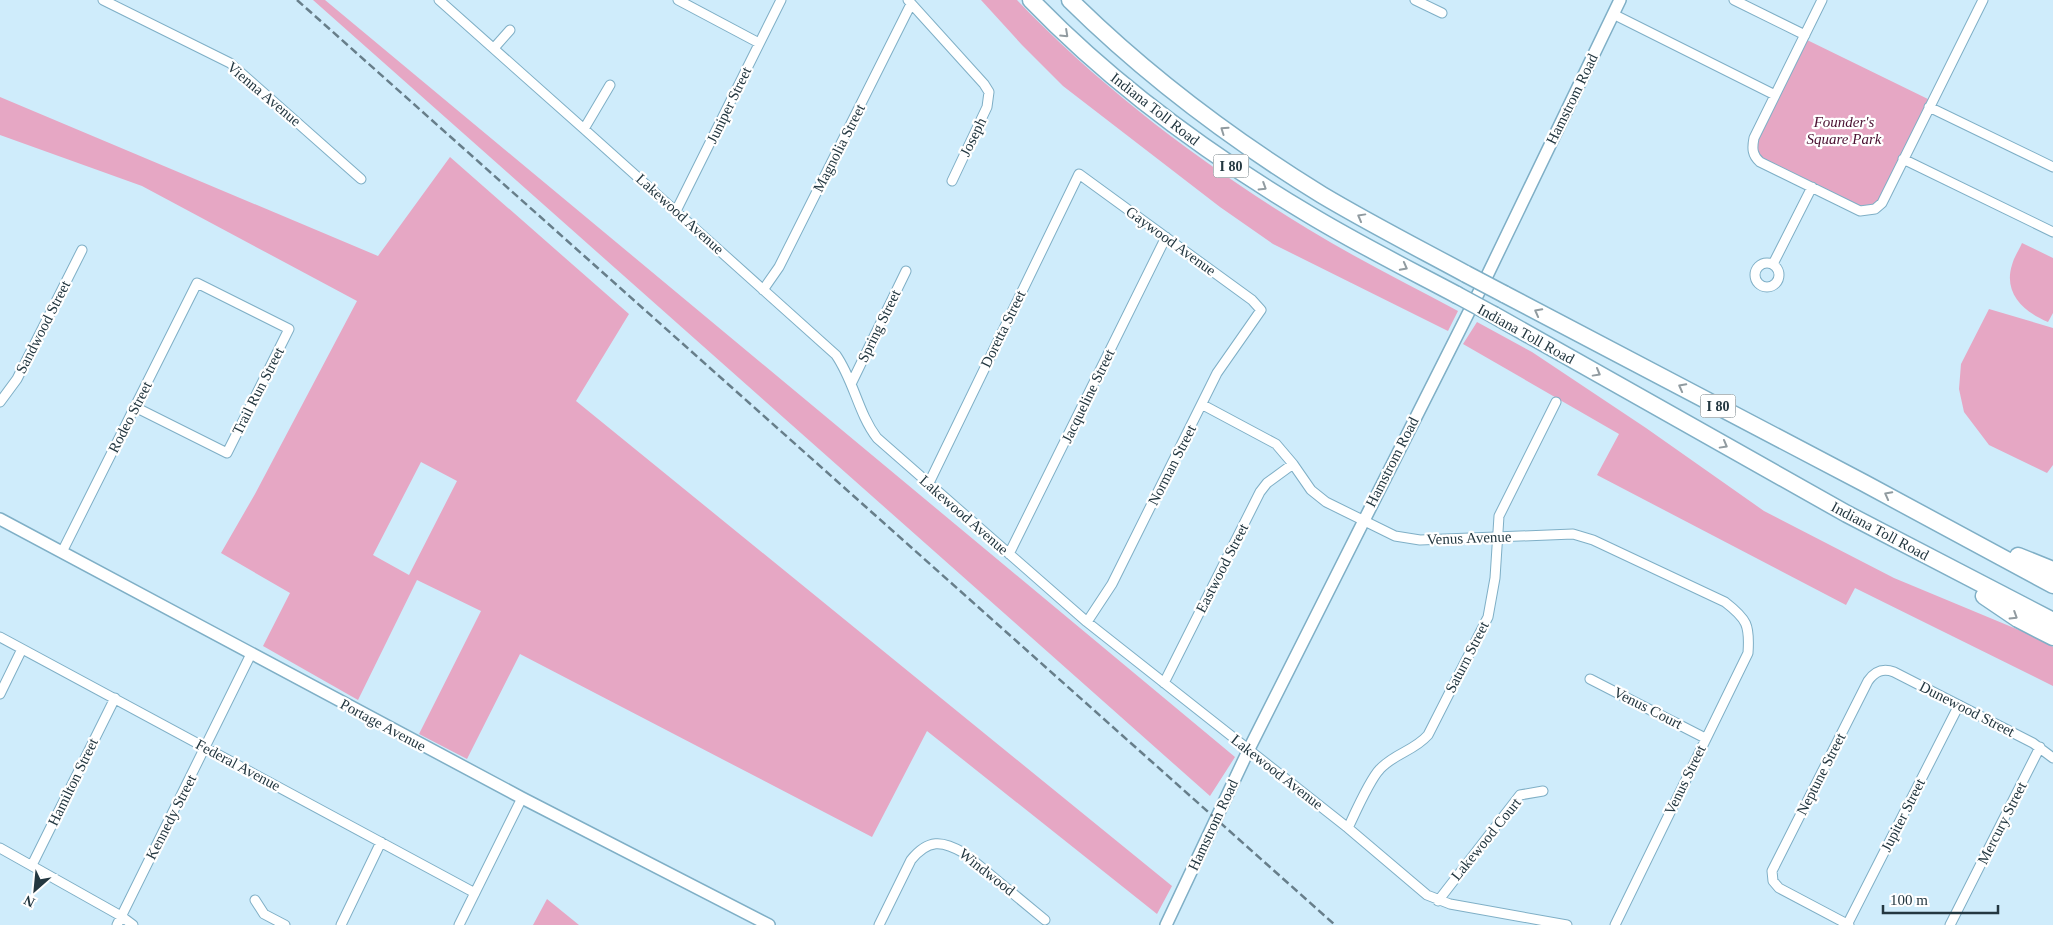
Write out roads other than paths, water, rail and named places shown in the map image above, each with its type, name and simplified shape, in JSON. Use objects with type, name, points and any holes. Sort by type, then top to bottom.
[{"type":"highway","name":"Indiana Toll Road","points":[[1031,0],[1086,53],[1126,88],[1208,150],[1311,216],[1494,315],[1831,505],[2053,621]]},
{"type":"highway","name":"Indiana Toll Road","points":[[1070,0],[1141,66],[1178,96],[1252,149],[1324,196],[1466,274],[1930,518],[2053,585]]},
{"type":"highway","points":[[1930,518],[2053,570]]},
{"type":"highway","points":[[1915,550],[2018,619],[2053,637]]},
{"type":"street","name":"Vienna Avenue","points":[[103,0],[230,63],[361,179]]},
{"type":"street","name":"Lakewood Avenue","points":[[438,0],[494,48],[836,356],[852,382],[866,424],[877,438],[928,485],[1087,622],[1348,828],[1426,895],[1438,901],[1567,925]]},
{"type":"street","points":[[678,0],[760,43]]},
{"type":"street","name":"Juniper Street","points":[[676,211],[781,0]]},
{"type":"street","points":[[1416,0],[1442,13]]},
{"type":"street","name":"Hamstrom Road","points":[[1166,925],[1249,749],[1362,520],[1485,280],[1620,0]]},
{"type":"street","points":[[1734,0],[1805,34]]},
{"type":"street","points":[[1822,0],[1754,138],[1752,148],[1755,157],[1760,162],[1860,211],[1875,209],[1882,203],[1983,0]]},
{"type":"street","name":"Joseph","points":[[909,2],[984,84],[989,92],[987,107],[952,181]]},
{"type":"street","name":"Magnolia Street","points":[[763,290],[778,267],[909,2]]},
{"type":"street","points":[[1613,14],[1775,95]]},
{"type":"street","points":[[494,48],[510,30]]},
{"type":"street","points":[[584,129],[610,85]]},
{"type":"street","points":[[1929,107],[2053,167]]},
{"type":"street","points":[[1904,159],[2053,232]]},
{"type":"street","name":"Gaywood Avenue","points":[[1079,174],[1252,300],[1261,310]]},
{"type":"street","name":"Doretta Street","points":[[928,485],[1079,174]]},
{"type":"street","points":[[1773,264],[1812,188]]},
{"type":"street","name":"Jacqueline Street","points":[[1009,554],[1166,238]]},
{"type":"street","name":"Sandwood Street","points":[[0,402],[17,379],[82,250]]},
{"type":"street","name":"Spring Street","points":[[852,382],[906,271]]},
{"type":"street","name":"Rodeo Street","points":[[62,552],[197,283],[289,330]]},
{"type":"street","name":"Norman Street","points":[[1087,622],[1112,584],[1217,373],[1261,310]]},
{"type":"street","name":"Trail Run Street","points":[[135,407],[227,453],[289,330]]},
{"type":"street","name":"Saturn Street","points":[[1348,828],[1378,770],[1394,757],[1419,745],[1432,727],[1488,617],[1495,578],[1496,537],[1499,516],[1556,402]]},
{"type":"street","name":"Venus Avenue","points":[[1202,405],[1266,437],[1276,444],[1294,464],[1311,490],[1318,496],[1395,536],[1420,540],[1573,534],[1593,540],[1726,602],[1743,615],[1749,634]]},
{"type":"street","name":"Eastwood Street","points":[[1164,682],[1260,492],[1267,483],[1294,464]]},
{"type":"street","name":"Portage Avenue","points":[[0,519],[522,798],[769,925]]},
{"type":"street","name":"Venus Street","points":[[1616,925],[1705,738],[1748,653],[1749,634]]},
{"type":"street","name":"Federal Avenue","points":[[0,636],[475,893]]},
{"type":"street","points":[[0,694],[22,649]]},
{"type":"street","name":"Kennedy Street","points":[[117,925],[251,654]]},
{"type":"street","name":"Dunewood Street","points":[[1878,671],[1892,671],[2040,747],[2053,758]]},
{"type":"street","name":"Neptune Street","points":[[1848,925],[1779,888],[1773,881],[1772,871],[1868,681],[1878,671]]},
{"type":"street","name":"Venus Court","points":[[1590,680],[1705,738]]},
{"type":"street","name":"Hamilton Street","points":[[32,865],[115,698]]},
{"type":"street","name":"Jupiter Street","points":[[1848,925],[1959,705]]},
{"type":"street","name":"Mercury Street","points":[[1950,925],[2040,747]]},
{"type":"street","name":"Lakewood Court","points":[[1438,901],[1520,795],[1543,791]]},
{"type":"street","points":[[459,925],[522,798]]},
{"type":"street","points":[[341,925],[381,842]]},
{"type":"street","name":"Windwood","points":[[878,925],[911,860],[918,851],[928,845],[939,843],[952,845],[964,852],[1045,920]]},
{"type":"street","points":[[0,848],[121,916],[133,925]]},
{"type":"street","points":[[255,900],[264,914],[285,925]]},
{"type":"railway","points":[[297,0],[1335,925]]},
{"type":"park label","name":"Founder's Square Park","points":[[1844,130]]}]
